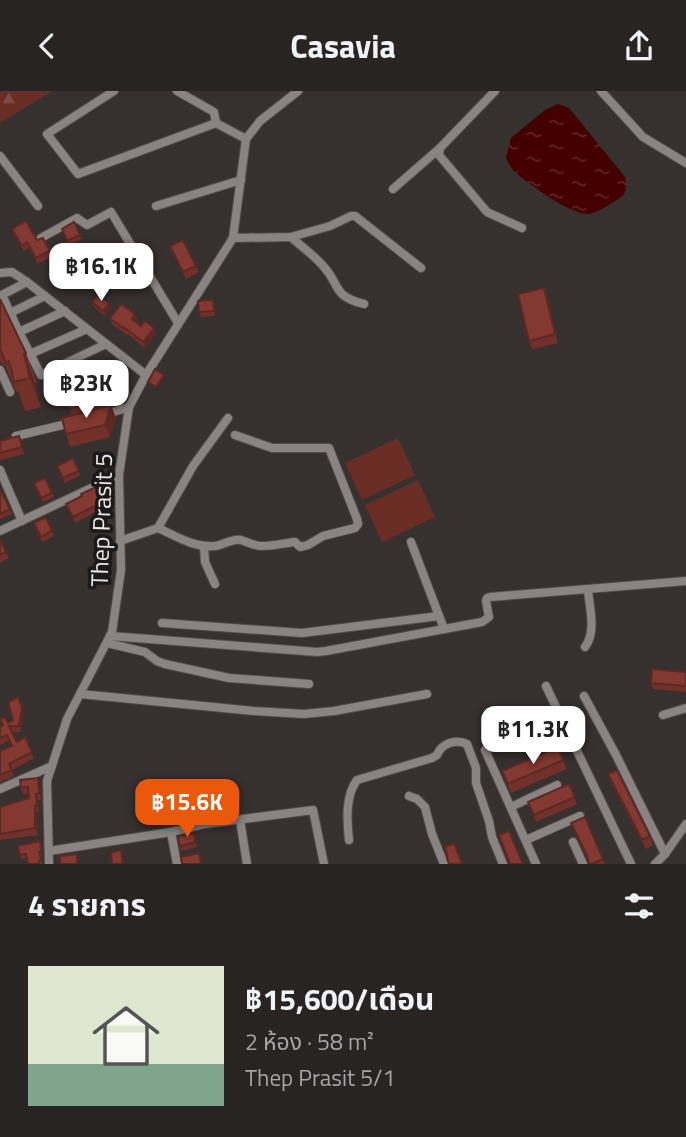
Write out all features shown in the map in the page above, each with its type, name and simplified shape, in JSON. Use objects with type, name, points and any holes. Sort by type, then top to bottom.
[{"type":"street","points":[[114,91],[47,134],[78,174],[216,124],[246,139],[260,121],[298,91]]},
{"type":"street","points":[[177,91],[214,112],[216,124]]},
{"type":"street","points":[[393,188],[440,148],[495,91]]},
{"type":"street","points":[[601,91],[643,137],[686,163]]},
{"type":"street","name":"Thep Prasit 5","points":[[49,864],[47,781],[67,719],[108,639],[121,570],[119,475],[129,408],[146,375],[233,238],[246,139]]},
{"type":"street","points":[[440,148],[439,155],[443,161],[487,212],[522,228]]},
{"type":"street","points":[[0,156],[37,206]]},
{"type":"street","points":[[156,206],[241,180]]},
{"type":"street","points":[[41,238],[77,218],[87,225],[111,212],[178,323]]},
{"type":"street","points":[[233,238],[291,237],[355,216],[421,268]]},
{"type":"street","points":[[291,237],[323,265],[341,294],[351,301],[364,304]]},
{"type":"street","points":[[84,269],[131,246]]},
{"type":"street","points":[[0,273],[12,272],[27,282],[146,375]]},
{"type":"street","points":[[27,282],[1,296],[41,375],[106,344]]},
{"type":"street","points":[[10,313],[45,296]]},
{"type":"street","points":[[19,332],[65,311]]},
{"type":"street","points":[[30,354],[86,328]]},
{"type":"street","points":[[0,370],[10,392]]},
{"type":"street","points":[[94,417],[129,408]]},
{"type":"street","points":[[120,541],[158,527],[193,466],[228,418]]},
{"type":"street","points":[[16,436],[83,421]]},
{"type":"street","points":[[158,527],[187,542],[204,546],[241,540],[262,546],[295,542],[300,547],[323,536],[355,528],[358,524],[329,448],[272,448],[235,435]]},
{"type":"street","points":[[0,470],[22,521]]},
{"type":"street","points":[[0,531],[119,475]]},
{"type":"street","points":[[411,542],[444,629]]},
{"type":"street","points":[[204,546],[205,562],[215,584]]},
{"type":"street","points":[[108,639],[317,652],[482,622],[490,614],[486,601],[490,597],[686,581]]},
{"type":"street","points":[[585,647],[592,631],[588,589]]},
{"type":"street","points":[[162,624],[302,633],[439,616]]},
{"type":"street","points":[[108,639],[145,652],[165,664],[229,678],[309,684]]},
{"type":"street","points":[[546,686],[631,864]]},
{"type":"street","points":[[80,694],[304,714],[426,694]]},
{"type":"street","points":[[584,697],[665,854]]},
{"type":"street","points":[[663,715],[686,708]]},
{"type":"street","points":[[349,840],[347,817],[351,792],[357,780],[432,758],[440,748],[460,741],[467,744],[477,768],[476,783],[503,864]]},
{"type":"street","points":[[485,750],[536,864]]},
{"type":"street","points":[[0,789],[52,766]]},
{"type":"street","points":[[496,774],[506,770]]},
{"type":"street","points":[[511,807],[557,785]]},
{"type":"street","points":[[409,796],[425,807],[444,864]]},
{"type":"street","points":[[49,851],[205,824],[313,810],[324,864]]},
{"type":"street","points":[[526,840],[580,816]]},
{"type":"street","points":[[240,820],[247,864]]},
{"type":"street","points":[[655,864],[686,824]]},
{"type":"street","points":[[171,832],[177,864]]},
{"type":"street","points":[[573,842],[583,864]]},
{"type":"green space","points":[[0,91],[52,91],[0,123]]},
{"type":"green space","points":[[398,438],[415,475],[362,500],[345,463]]},
{"type":"green space","points":[[418,480],[435,517],[382,542],[365,505]]},
{"type":"water","points":[[558,104],[569,108],[625,177],[623,195],[593,213],[570,209],[549,197],[515,172],[506,158],[511,138],[545,110]]},
{"type":"building","points":[[26,221],[37,240],[43,238],[50,251],[36,258],[27,242],[22,246],[12,229]]},
{"type":"building","points":[[74,222],[80,235],[67,241],[62,229]]},
{"type":"building","points":[[183,240],[196,266],[183,272],[170,246]]},
{"type":"building","points":[[544,288],[555,334],[529,341],[518,294]]},
{"type":"building","points":[[98,295],[109,303],[103,311],[92,302]]},
{"type":"building","points":[[0,299],[26,353],[24,354],[30,378],[14,382],[9,361],[6,363],[0,349]]},
{"type":"building","points":[[213,300],[214,311],[199,312],[198,301]]},
{"type":"building","points":[[121,304],[135,314],[132,319],[141,326],[145,321],[154,328],[143,342],[110,319]]},
{"type":"building","points":[[155,369],[164,375],[156,387],[148,382]]},
{"type":"building","points":[[102,382],[107,399],[70,409],[65,391]]},
{"type":"building","points":[[111,405],[105,425],[66,434],[62,418]]},
{"type":"building","points":[[19,436],[22,447],[0,453],[0,441]]},
{"type":"building","points":[[73,458],[79,471],[63,478],[57,466]]},
{"type":"building","points":[[45,478],[52,493],[41,498],[34,483]]},
{"type":"building","points":[[96,487],[103,502],[73,517],[66,504]]},
{"type":"building","points":[[0,489],[10,509],[0,514]]},
{"type":"building","points":[[46,517],[52,531],[41,537],[34,523]]},
{"type":"building","points":[[0,539],[6,552],[0,555]]},
{"type":"building","points":[[652,669],[686,672],[686,686],[651,683]]},
{"type":"building","points":[[18,697],[22,708],[19,726],[9,726],[17,742],[25,737],[32,752],[9,764],[12,770],[0,775],[0,751],[12,746],[7,735],[0,738],[0,727],[3,725],[0,719],[5,717],[8,723],[13,720],[8,702]]},
{"type":"building","points":[[558,747],[563,760],[508,784],[502,771]]},
{"type":"building","points":[[617,770],[650,836],[642,840],[608,774]]},
{"type":"building","points":[[38,778],[35,828],[0,834],[0,807],[29,798],[28,787],[21,787],[20,780]]},
{"type":"building","points":[[569,784],[575,797],[534,815],[528,802]]},
{"type":"building","points":[[585,817],[603,859],[592,864],[589,864],[571,823]]},
{"type":"building","points":[[509,831],[523,864],[510,864],[499,835]]},
{"type":"building","points":[[194,833],[195,842],[180,846],[178,837]]},
{"type":"building","points":[[40,841],[39,864],[28,864],[26,854],[20,855],[18,846]]},
{"type":"building","points":[[454,843],[462,864],[449,864],[445,847]]},
{"type":"building","points":[[121,850],[123,864],[112,864],[111,853]]},
{"type":"building","points":[[199,853],[201,864],[182,864],[181,857]]},
{"type":"building","points":[[77,854],[77,864],[60,864],[60,856]]}]
